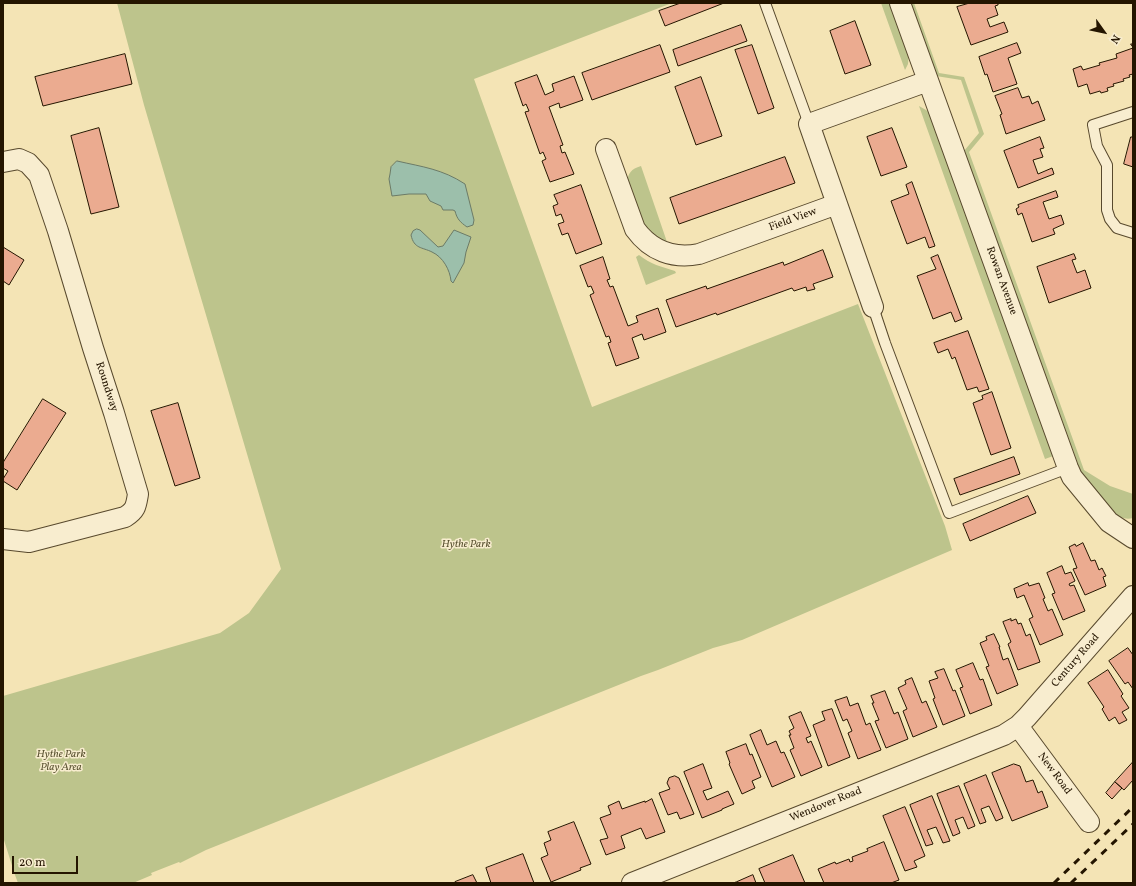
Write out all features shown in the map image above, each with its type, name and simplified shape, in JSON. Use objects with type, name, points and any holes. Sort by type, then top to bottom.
[{"type":"street","name":"Rowan Avenue","points":[[900,3],[1068,468],[1072,477],[1109,522],[1133,538]]},
{"type":"street","points":[[873,307],[809,124],[928,81]]},
{"type":"street","name":"Field View","points":[[606,149],[635,229],[651,246],[674,255],[688,256],[699,254],[837,204]]},
{"type":"street","name":"Roundway","points":[[3,162],[19,159],[28,163],[39,175],[58,231],[138,494],[136,505],[132,512],[125,517],[29,542],[3,539]]},
{"type":"street","name":"Century Road","points":[[1018,726],[1133,596]]},
{"type":"street","name":"New Road","points":[[1018,726],[1090,822]]},
{"type":"street","name":"Wendover Road","points":[[632,883],[1004,735],[1018,726]]},
{"type":"lane","points":[[765,3],[809,124]]},
{"type":"lane","points":[[1133,112],[1093,125],[1097,146],[1107,165],[1106,210],[1110,220],[1117,228],[1133,233]]},
{"type":"lane","points":[[873,307],[885,343],[949,513],[1068,468]]},
{"type":"green space","name":"Hythe Park","points":[[117,3],[672,3],[474,79],[592,407],[858,304],[945,526],[952,550],[742,640],[713,648],[641,676],[206,850],[180,863],[179,862],[151,873],[152,875],[133,883],[18,883],[3,837],[3,696],[220,633],[249,613],[281,569],[144,105]]},
{"type":"green space","points":[[881,3],[892,3],[909,53],[908,64],[905,70]]},
{"type":"green space","points":[[910,3],[914,3],[939,73],[964,77],[984,134],[969,152],[1084,470],[1110,486],[1133,494],[1133,518],[1128,519],[1120,517],[1111,510],[1082,475],[964,151],[979,133],[961,80],[936,76]]},
{"type":"green space","points":[[919,106],[930,113],[1056,455],[1045,459]]},
{"type":"green space","points":[[641,166],[667,242],[660,240],[646,230],[627,183],[631,172]]},
{"type":"green space","points":[[639,255],[652,263],[675,271],[676,273],[646,285],[636,257]]},
{"type":"shaded area","points":[[397,161],[440,172],[465,184],[474,220],[473,225],[467,227],[462,224],[455,211],[443,210],[441,206],[430,201],[426,194],[392,196],[389,179],[391,167]]},
{"type":"shaded area","points":[[417,229],[438,247],[443,246],[454,230],[471,237],[464,263],[453,283],[443,260],[436,254],[419,247],[412,240],[411,235],[413,231]]},
{"type":"building","points":[[681,3],[724,3],[665,26],[659,11]]},
{"type":"building","points":[[970,3],[998,3],[998,5],[995,6],[998,15],[987,19],[990,27],[1004,22],[1008,32],[971,45],[957,7]]},
{"type":"building","points":[[855,21],[871,65],[845,74],[830,31]]},
{"type":"building","points":[[741,25],[747,41],[678,66],[673,50]]},
{"type":"building","points":[[1017,43],[1021,53],[1008,58],[1017,84],[993,92],[979,57]]},
{"type":"building","points":[[660,45],[670,72],[592,100],[582,73]]},
{"type":"building","points":[[752,45],[774,108],[758,114],[735,50]]},
{"type":"building","points":[[1133,48],[1133,74],[1129,75],[1130,77],[1123,79],[1124,81],[1113,84],[1114,86],[1107,88],[1108,91],[1101,93],[1100,91],[1090,94],[1087,84],[1078,87],[1073,69],[1081,66],[1083,70],[1100,65],[1099,63],[1117,58],[1116,54]]},
{"type":"building","points":[[125,54],[132,84],[43,106],[35,77]]},
{"type":"building","points":[[537,75],[545,95],[554,91],[552,84],[574,76],[583,100],[560,108],[559,103],[549,107],[563,145],[560,146],[562,153],[565,152],[574,174],[550,182],[542,161],[546,159],[543,152],[540,154],[525,112],[529,111],[526,104],[523,106],[515,83]]},
{"type":"building","points":[[701,77],[722,136],[696,145],[675,87]]},
{"type":"building","points":[[1018,88],[1022,98],[1029,96],[1032,104],[1038,101],[1045,120],[1006,134],[1000,115],[1002,114],[995,96]]},
{"type":"building","points":[[99,128],[119,207],[91,214],[71,136]]},
{"type":"building","points":[[892,128],[907,167],[881,176],[867,137]]},
{"type":"building","points":[[1040,137],[1044,148],[1040,149],[1043,157],[1033,160],[1038,174],[1052,168],[1054,174],[1018,188],[1004,151]]},
{"type":"building","points":[[1131,137],[1133,137],[1133,167],[1124,164]]},
{"type":"building","points":[[785,157],[795,183],[679,224],[670,198]]},
{"type":"building","points":[[912,182],[935,246],[929,248],[925,237],[907,244],[891,201],[909,194],[906,185]]},
{"type":"building","points":[[581,185],[602,244],[576,254],[568,233],[562,235],[558,224],[564,222],[561,214],[556,216],[553,206],[558,204],[554,195]]},
{"type":"building","points":[[1056,191],[1058,197],[1043,202],[1049,219],[1061,215],[1064,224],[1053,229],[1055,234],[1032,242],[1022,213],[1018,215],[1016,209],[1019,207],[1018,205]]},
{"type":"building","points":[[3,247],[24,260],[9,285],[3,281]]},
{"type":"building","points":[[823,250],[833,277],[813,284],[815,289],[807,291],[806,287],[794,291],[792,288],[717,315],[716,313],[676,327],[666,300],[706,286],[707,289],[783,262],[784,265]]},
{"type":"building","points":[[1074,254],[1076,259],[1072,260],[1077,273],[1085,270],[1091,288],[1049,303],[1037,267]]},
{"type":"building","points":[[938,255],[962,319],[955,322],[951,312],[933,319],[917,276],[936,269],[931,258]]},
{"type":"building","points":[[603,257],[610,279],[607,280],[610,287],[613,286],[628,326],[638,322],[636,316],[658,308],[666,332],[644,340],[642,334],[632,338],[639,358],[616,366],[608,343],[611,342],[609,336],[606,337],[590,295],[594,293],[591,286],[588,287],[580,266]]},
{"type":"building","points":[[968,331],[989,389],[979,392],[977,387],[967,390],[955,357],[952,359],[948,349],[938,353],[934,343]]},
{"type":"building","points":[[992,392],[1011,448],[991,455],[973,403],[983,399],[982,396]]},
{"type":"building","points":[[43,399],[66,413],[17,490],[3,481],[8,471],[3,468],[3,463]]},
{"type":"building","points":[[178,403],[200,478],[175,486],[151,411]]},
{"type":"building","points":[[1014,457],[1020,474],[960,495],[954,479]]},
{"type":"building","points":[[1028,496],[1036,513],[970,541],[963,524]]},
{"type":"building","points":[[1083,543],[1091,561],[1095,560],[1099,570],[1102,568],[1106,576],[1103,577],[1106,586],[1085,595],[1073,569],[1077,568],[1069,547],[1075,544],[1076,546]]},
{"type":"building","points":[[1062,566],[1065,574],[1071,572],[1075,581],[1069,584],[1070,586],[1074,585],[1085,611],[1063,620],[1052,594],[1055,593],[1047,573]]},
{"type":"building","points":[[1028,583],[1029,586],[1039,583],[1048,611],[1052,609],[1063,635],[1040,645],[1029,619],[1033,617],[1024,595],[1017,598],[1014,589]]},
{"type":"building","points":[[1011,619],[1011,621],[1016,619],[1018,624],[1021,623],[1026,636],[1030,634],[1040,662],[1018,670],[1008,644],[1011,642],[1003,622]]},
{"type":"building","points":[[994,634],[1000,647],[1003,660],[1008,658],[1018,685],[997,694],[986,667],[989,666],[980,643],[987,640],[986,637]]},
{"type":"building","points":[[1128,648],[1133,655],[1133,689],[1128,682],[1125,684],[1109,661]]},
{"type":"building","points":[[973,663],[980,680],[983,679],[992,705],[970,714],[960,688],[963,687],[956,670]]},
{"type":"building","points":[[944,669],[953,691],[955,690],[965,716],[943,725],[933,699],[935,698],[929,681],[938,678],[935,672]]},
{"type":"building","points":[[1108,670],[1123,694],[1121,696],[1129,708],[1122,712],[1127,720],[1119,724],[1115,717],[1109,721],[1102,709],[1104,707],[1088,683]]},
{"type":"building","points":[[912,678],[922,703],[926,701],[937,727],[913,737],[903,711],[907,709],[898,688],[906,684],[905,681]]},
{"type":"building","points":[[885,691],[894,714],[898,712],[908,739],[886,748],[875,721],[879,720],[872,703],[874,703],[871,696]]},
{"type":"building","points":[[847,697],[850,706],[858,703],[866,725],[870,723],[881,750],[858,759],[848,733],[852,731],[847,719],[843,721],[835,701]]},
{"type":"building","points":[[832,709],[850,757],[828,766],[813,725],[825,720],[822,712]]},
{"type":"building","points":[[801,712],[811,736],[806,738],[808,743],[811,741],[822,767],[801,776],[790,750],[794,748],[789,731],[794,728],[789,717]]},
{"type":"building","points":[[761,730],[767,745],[776,741],[781,753],[784,752],[795,777],[772,787],[750,735]]},
{"type":"building","points":[[746,744],[750,755],[752,754],[761,777],[752,781],[755,788],[742,794],[729,764],[730,763],[726,752]]},
{"type":"building","points":[[1133,762],[1133,780],[1124,790],[1115,782]]},
{"type":"building","points":[[703,764],[712,788],[703,791],[707,800],[728,791],[734,804],[702,818],[684,772]]},
{"type":"building","points":[[1014,764],[1020,766],[1026,782],[1033,780],[1038,793],[1042,791],[1048,807],[1012,821],[992,773]]},
{"type":"building","points":[[986,775],[1003,818],[996,821],[989,806],[981,809],[986,822],[980,824],[964,784]]},
{"type":"building","points":[[675,776],[679,778],[694,814],[680,819],[677,812],[668,815],[659,793],[670,789],[667,783],[669,778]]},
{"type":"building","points":[[1115,782],[1122,788],[1112,799],[1106,793]]},
{"type":"building","points":[[959,786],[975,826],[968,829],[963,817],[955,820],[960,833],[953,836],[937,794]]},
{"type":"building","points":[[932,796],[950,841],[943,843],[936,827],[927,830],[933,844],[926,846],[910,805]]},
{"type":"building","points":[[652,799],[665,832],[646,839],[641,828],[621,836],[625,848],[606,855],[600,840],[608,838],[600,818],[611,814],[608,806],[619,801],[622,809]]},
{"type":"building","points":[[905,807],[925,856],[914,861],[917,867],[905,871],[883,816]]},
{"type":"building","points":[[574,822],[591,864],[580,868],[581,870],[551,882],[541,858],[548,855],[544,843],[551,840],[548,832]]},
{"type":"building","points":[[884,842],[899,880],[891,883],[824,883],[818,869],[835,862],[836,864],[849,859],[850,862],[853,861],[852,857],[868,851],[867,849]]},
{"type":"building","points":[[523,854],[534,883],[491,883],[486,868]]},
{"type":"building","points":[[793,855],[805,883],[765,883],[759,869]]},
{"type":"building","points":[[473,875],[477,883],[455,883],[455,882]]},
{"type":"building","points":[[753,875],[756,883],[733,883],[736,882]]},
{"type":"railway","points":[[1054,883],[1133,807]]},
{"type":"railway","points":[[1071,883],[1133,824]]},
{"type":"park label","name":"Hythe Park Play Area","points":[[61,761]]}]
